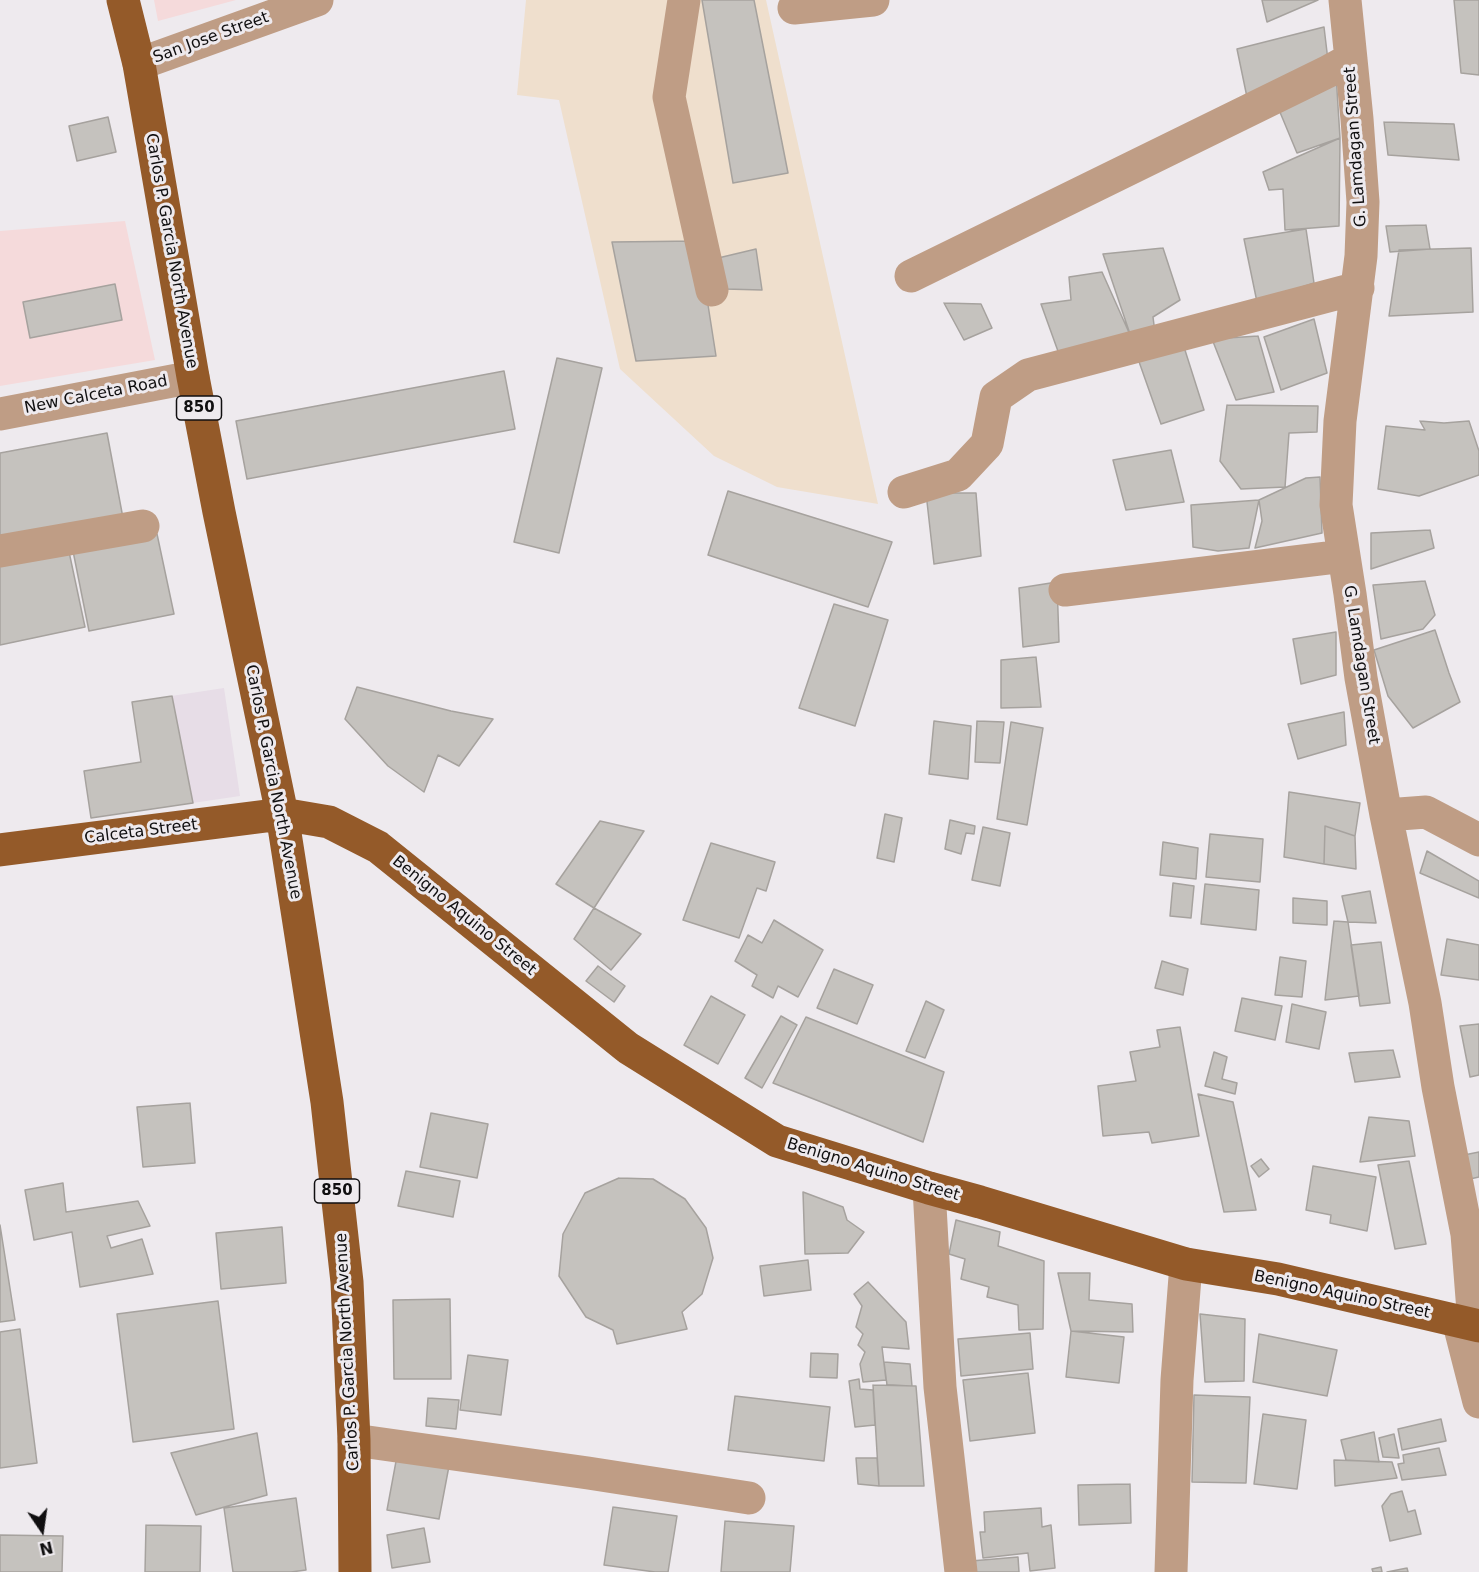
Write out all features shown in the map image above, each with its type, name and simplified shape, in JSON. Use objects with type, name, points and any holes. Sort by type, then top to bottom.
[{"type":"main road","name":"Carlos P. Garcia North Avenue","points":[[123,0],[139,64],[193,377],[219,512],[282,814],[327,1102],[348,1282],[354,1440],[355,1572]]},
{"type":"main road","name":"Calceta Street","points":[[0,849],[282,814]]},
{"type":"main road","name":"Benigno Aquino Street","points":[[282,814],[329,822],[378,847],[628,1048],[777,1141],[1186,1264],[1278,1279],[1470,1323]]},
{"type":"street","name":"San Jose Street","points":[[139,64],[243,13],[317,0]]},
{"type":"street","points":[[684,0],[669,98],[712,290]]},
{"type":"street","points":[[794,8],[873,0]]},
{"type":"street","name":"G. Lamdagan Street","points":[[1345,0],[1363,202],[1358,288],[1340,421],[1336,505],[1361,678],[1386,815],[1423,992],[1438,1087],[1467,1234],[1470,1323],[1479,1402]]},
{"type":"street","points":[[911,276],[1351,59]]},
{"type":"street","points":[[904,492],[958,475],[987,444],[996,397],[1028,375],[1358,288]]},
{"type":"street","name":"New Calceta Road","points":[[0,414],[193,377]]},
{"type":"street","points":[[0,551],[143,526]]},
{"type":"street","points":[[1065,590],[1344,556]]},
{"type":"street","points":[[1386,815],[1426,812],[1479,840]]},
{"type":"street","points":[[929,1188],[940,1387],[962,1572]]},
{"type":"street","points":[[1171,1572],[1178,1380],[1186,1264]]},
{"type":"street","points":[[354,1440],[749,1498]]},
{"type":"shaded area","points":[[154,0],[236,0],[158,21]]},
{"type":"shaded area","points":[[526,0],[766,0],[878,504],[777,487],[714,456],[620,369],[559,100],[517,95]]},
{"type":"shaded area","points":[[125,221],[155,360],[0,386],[0,231]]},
{"type":"shaded area","points":[[224,688],[240,796],[91,818],[84,771],[141,762],[132,702]]},
{"type":"building","points":[[702,0],[754,0],[788,173],[733,183]]},
{"type":"building","points":[[1262,0],[1318,0],[1267,22]]},
{"type":"building","points":[[1454,0],[1479,0],[1479,75],[1461,73]]},
{"type":"building","points":[[1324,27],[1329,69],[1248,102],[1237,49]]},
{"type":"building","points":[[1336,74],[1340,138],[1297,153],[1277,105]]},
{"type":"building","points":[[108,117],[116,152],[77,161],[69,126]]},
{"type":"building","points":[[1384,122],[1454,124],[1459,160],[1388,155]]},
{"type":"building","points":[[1340,138],[1339,226],[1285,230],[1283,189],[1269,190],[1263,172]]},
{"type":"building","points":[[1426,225],[1430,249],[1390,252],[1386,226]]},
{"type":"building","points":[[1306,229],[1314,283],[1257,302],[1244,239]]},
{"type":"building","points":[[698,241],[716,356],[636,361],[612,242]]},
{"type":"building","points":[[1163,248],[1180,300],[1153,317],[1155,333],[1131,337],[1103,254]]},
{"type":"building","points":[[1471,248],[1473,312],[1389,316],[1399,250]]},
{"type":"building","points":[[756,249],[762,290],[725,289],[714,259]]},
{"type":"building","points":[[1102,272],[1131,337],[1059,354],[1041,304],[1071,300],[1069,277]]},
{"type":"building","points":[[115,284],[122,320],[30,338],[23,302]]},
{"type":"building","points":[[944,303],[981,304],[992,328],[964,340]]},
{"type":"building","points":[[1314,319],[1327,373],[1281,390],[1264,337]]},
{"type":"building","points":[[1258,336],[1274,392],[1236,400],[1212,339]]},
{"type":"building","points":[[1184,347],[1204,410],[1161,424],[1137,356]]},
{"type":"building","points":[[557,358],[602,368],[559,553],[514,542]]},
{"type":"building","points":[[504,371],[515,429],[247,479],[236,421]]},
{"type":"building","points":[[1227,405],[1318,406],[1317,432],[1289,433],[1285,487],[1241,489],[1220,461]]},
{"type":"building","points":[[1420,421],[1444,423],[1469,421],[1479,451],[1479,475],[1419,496],[1378,489],[1386,426],[1425,430]]},
{"type":"building","points":[[107,433],[123,518],[0,542],[0,453]]},
{"type":"building","points":[[1171,450],[1184,502],[1126,510],[1113,460]]},
{"type":"building","points":[[1320,477],[1322,533],[1255,548],[1262,521],[1259,500],[1306,478]]},
{"type":"building","points":[[728,491],[892,542],[868,607],[708,555]]},
{"type":"building","points":[[926,493],[976,493],[981,556],[934,564]]},
{"type":"building","points":[[1259,500],[1249,548],[1218,551],[1193,547],[1191,505]]},
{"type":"building","points":[[1430,530],[1434,548],[1371,569],[1371,533]]},
{"type":"building","points":[[157,534],[174,614],[89,631],[73,551]]},
{"type":"building","points":[[68,547],[85,627],[0,645],[0,561]]},
{"type":"building","points":[[1425,581],[1435,615],[1423,629],[1381,639],[1373,585]]},
{"type":"building","points":[[1057,582],[1059,642],[1023,647],[1019,588]]},
{"type":"building","points":[[834,604],[888,620],[855,726],[799,708]]},
{"type":"building","points":[[1435,630],[1460,702],[1413,728],[1388,696],[1374,650]]},
{"type":"building","points":[[1336,632],[1336,675],[1301,684],[1293,639]]},
{"type":"building","points":[[1036,657],[1041,707],[1001,708],[1001,660]]},
{"type":"building","points":[[357,687],[451,711],[493,719],[459,766],[438,755],[424,792],[388,766],[345,719]]},
{"type":"building","points":[[172,696],[193,803],[91,818],[84,771],[141,762],[132,702]]},
{"type":"building","points":[[1344,712],[1346,745],[1298,759],[1288,724]]},
{"type":"building","points":[[934,721],[971,726],[968,779],[929,774]]},
{"type":"building","points":[[977,721],[1004,722],[1000,763],[975,762]]},
{"type":"building","points":[[1011,722],[1043,728],[1027,825],[997,819]]},
{"type":"building","points":[[1289,792],[1360,803],[1355,836],[1325,826],[1324,864],[1284,857]]},
{"type":"building","points":[[885,814],[902,818],[894,862],[877,858]]},
{"type":"building","points":[[950,820],[975,826],[974,834],[966,833],[961,854],[945,849]]},
{"type":"building","points":[[600,821],[644,831],[594,908],[556,884]]},
{"type":"building","points":[[1325,826],[1355,836],[1356,869],[1324,864]]},
{"type":"building","points":[[983,827],[1010,833],[1000,886],[972,880]]},
{"type":"building","points":[[1210,834],[1263,839],[1260,882],[1206,877]]},
{"type":"building","points":[[1163,842],[1198,848],[1196,879],[1160,875]]},
{"type":"building","points":[[711,843],[775,862],[766,891],[757,888],[739,938],[683,920]]},
{"type":"building","points":[[1427,851],[1479,881],[1479,898],[1420,873]]},
{"type":"building","points":[[1173,883],[1194,886],[1191,918],[1170,916]]},
{"type":"building","points":[[1205,884],[1259,890],[1256,930],[1201,924]]},
{"type":"building","points":[[1370,891],[1376,923],[1348,922],[1342,896]]},
{"type":"building","points":[[1293,898],[1327,901],[1327,925],[1293,923]]},
{"type":"building","points":[[594,908],[641,934],[611,970],[574,939]]},
{"type":"building","points":[[774,920],[823,950],[798,997],[778,986],[773,998],[752,986],[757,975],[735,961],[748,935],[762,943]]},
{"type":"building","points":[[1334,921],[1348,922],[1359,996],[1325,1000]]},
{"type":"building","points":[[1447,939],[1479,945],[1479,980],[1441,975]]},
{"type":"building","points":[[1381,942],[1390,1003],[1360,1006],[1351,945]]},
{"type":"building","points":[[1280,957],[1306,961],[1302,997],[1275,995]]},
{"type":"building","points":[[1162,961],[1188,969],[1183,995],[1155,988]]},
{"type":"building","points":[[598,966],[625,986],[614,1002],[586,981]]},
{"type":"building","points":[[834,969],[873,985],[857,1024],[817,1008]]},
{"type":"building","points":[[711,996],[745,1015],[718,1064],[684,1045]]},
{"type":"building","points":[[1242,998],[1282,1006],[1275,1040],[1235,1031]]},
{"type":"building","points":[[926,1001],[944,1010],[925,1058],[906,1051]]},
{"type":"building","points":[[1292,1004],[1326,1012],[1319,1049],[1286,1042]]},
{"type":"building","points":[[781,1016],[797,1025],[762,1088],[745,1078]]},
{"type":"building","points":[[806,1017],[944,1072],[923,1142],[773,1083]]},
{"type":"building","points":[[1479,1024],[1479,1075],[1470,1077],[1460,1026]]},
{"type":"building","points":[[1180,1027],[1199,1136],[1152,1143],[1149,1132],[1103,1136],[1098,1086],[1136,1081],[1130,1052],[1160,1047],[1157,1030]]},
{"type":"building","points":[[1393,1050],[1400,1077],[1355,1082],[1349,1053]]},
{"type":"building","points":[[1214,1052],[1227,1057],[1222,1079],[1237,1083],[1235,1094],[1205,1086]]},
{"type":"building","points":[[1198,1094],[1233,1102],[1256,1210],[1224,1212]]},
{"type":"building","points":[[190,1103],[195,1163],[143,1167],[137,1107]]},
{"type":"building","points":[[431,1113],[488,1124],[477,1178],[420,1167]]},
{"type":"building","points":[[1369,1117],[1409,1121],[1415,1156],[1360,1162]]},
{"type":"building","points":[[1479,1152],[1479,1177],[1470,1179],[1464,1155]]},
{"type":"building","points":[[1261,1159],[1269,1169],[1259,1177],[1251,1166]]},
{"type":"building","points":[[1409,1161],[1426,1244],[1395,1249],[1378,1165]]},
{"type":"building","points":[[1313,1166],[1376,1177],[1367,1231],[1330,1223],[1331,1215],[1306,1210]]},
{"type":"building","points":[[406,1171],[460,1181],[453,1217],[398,1206]]},
{"type":"building","points":[[619,1178],[653,1179],[685,1199],[706,1228],[713,1258],[702,1294],[682,1312],[687,1329],[617,1344],[613,1330],[586,1317],[559,1276],[563,1234],[585,1193]]},
{"type":"building","points":[[63,1183],[66,1212],[138,1201],[150,1226],[107,1236],[111,1248],[142,1239],[153,1274],[80,1287],[72,1232],[34,1240],[25,1190]]},
{"type":"building","points":[[803,1192],[843,1207],[847,1220],[864,1232],[848,1253],[805,1254]]},
{"type":"building","points":[[956,1220],[1000,1232],[998,1246],[1044,1261],[1043,1329],[1019,1330],[1018,1305],[987,1297],[989,1287],[961,1279],[965,1259],[949,1254]]},
{"type":"building","points":[[0,1225],[15,1320],[0,1322]]},
{"type":"building","points":[[282,1227],[286,1283],[221,1289],[216,1233]]},
{"type":"building","points":[[808,1260],[811,1290],[764,1296],[760,1266]]},
{"type":"building","points":[[1058,1273],[1090,1273],[1089,1300],[1132,1304],[1133,1332],[1071,1331]]},
{"type":"building","points":[[868,1282],[906,1322],[909,1349],[882,1347],[886,1380],[863,1382],[860,1364],[865,1352],[858,1345],[863,1334],[856,1327],[862,1306],[854,1294]]},
{"type":"building","points":[[450,1299],[451,1379],[394,1379],[393,1300]]},
{"type":"building","points":[[218,1301],[234,1429],[133,1442],[117,1314]]},
{"type":"building","points":[[1200,1314],[1245,1319],[1244,1381],[1205,1382]]},
{"type":"building","points":[[20,1329],[37,1463],[0,1468],[0,1332]]},
{"type":"building","points":[[1071,1331],[1124,1337],[1119,1383],[1066,1377]]},
{"type":"building","points":[[1030,1333],[1033,1369],[961,1376],[958,1339]]},
{"type":"building","points":[[1259,1334],[1337,1350],[1327,1396],[1253,1382]]},
{"type":"building","points":[[811,1353],[838,1354],[837,1378],[810,1377]]},
{"type":"building","points":[[468,1355],[508,1360],[501,1415],[460,1410]]},
{"type":"building","points":[[884,1362],[910,1364],[912,1386],[887,1385]]},
{"type":"building","points":[[1028,1373],[1035,1433],[970,1441],[963,1380]]},
{"type":"building","points":[[859,1379],[860,1389],[873,1390],[875,1425],[855,1427],[849,1381]]},
{"type":"building","points":[[873,1385],[916,1386],[924,1486],[879,1486]]},
{"type":"building","points":[[1194,1395],[1250,1397],[1246,1483],[1192,1482]]},
{"type":"building","points":[[735,1396],[830,1407],[824,1461],[728,1450]]},
{"type":"building","points":[[428,1398],[459,1400],[456,1429],[426,1426]]},
{"type":"building","points":[[1263,1414],[1306,1420],[1297,1489],[1254,1484]]},
{"type":"building","points":[[1441,1419],[1446,1441],[1402,1450],[1398,1429]]},
{"type":"building","points":[[1374,1432],[1379,1462],[1346,1460],[1341,1440]]},
{"type":"building","points":[[257,1433],[267,1495],[196,1515],[171,1453]]},
{"type":"building","points":[[1394,1434],[1399,1458],[1383,1457],[1379,1438]]},
{"type":"building","points":[[1439,1448],[1446,1475],[1402,1480],[1398,1464],[1404,1463],[1403,1455]]},
{"type":"building","points":[[397,1456],[449,1466],[439,1519],[387,1510]]},
{"type":"building","points":[[856,1458],[877,1458],[879,1486],[858,1484]]},
{"type":"building","points":[[1334,1460],[1392,1462],[1397,1478],[1335,1486]]},
{"type":"building","points":[[1130,1484],[1131,1523],[1079,1525],[1078,1485]]},
{"type":"building","points":[[1402,1491],[1408,1512],[1415,1510],[1421,1534],[1390,1541],[1382,1506],[1391,1494]]},
{"type":"building","points":[[296,1498],[306,1570],[233,1572],[224,1508]]},
{"type":"building","points":[[613,1507],[677,1516],[668,1572],[604,1565]]},
{"type":"building","points":[[1041,1508],[1042,1527],[1051,1525],[1055,1568],[1030,1571],[1028,1553],[983,1558],[980,1532],[985,1532],[984,1512]]},
{"type":"building","points":[[725,1521],[794,1526],[790,1572],[721,1572]]},
{"type":"building","points":[[146,1525],[201,1526],[200,1572],[145,1572]]},
{"type":"building","points":[[424,1528],[430,1562],[392,1568],[387,1535]]},
{"type":"building","points":[[0,1535],[63,1536],[62,1572],[0,1572]]},
{"type":"building","points":[[1018,1557],[1019,1572],[972,1572],[971,1561]]},
{"type":"building","points":[[1381,1567],[1382,1572],[1373,1572],[1372,1569]]},
{"type":"building","points":[[1407,1568],[1408,1572],[1387,1572]]}]
